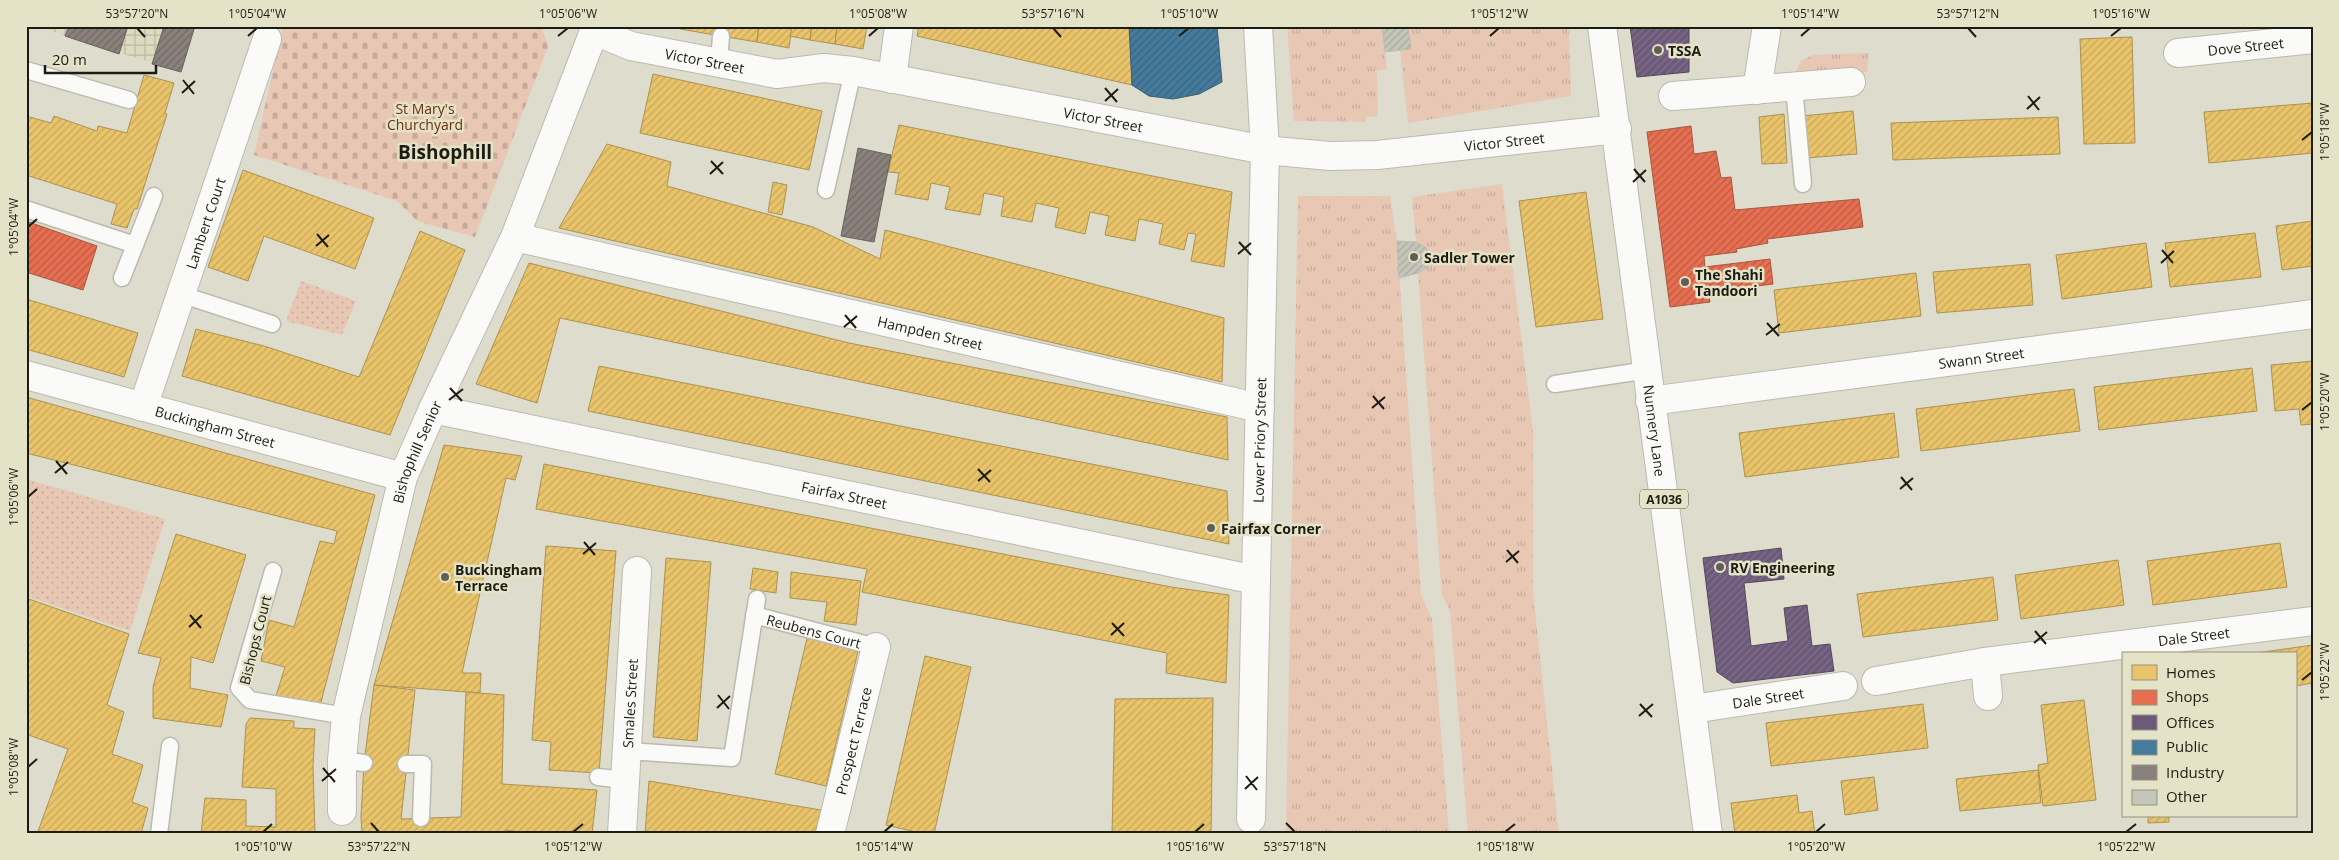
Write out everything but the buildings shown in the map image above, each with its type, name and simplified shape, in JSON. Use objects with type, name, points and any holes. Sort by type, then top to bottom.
[{"type":"street","points":[[892,79],[899,26]]},
{"type":"street","name":"Lower Priory Street","points":[[1251,820],[1265,150],[1258,26]]},
{"type":"street","name":"Nunnery Lane","points":[[1602,26],[1708,834]]},
{"type":"street","points":[[1756,90],[1767,26]]},
{"type":"street","name":"Victor Street","points":[[596,29],[631,46],[720,49],[777,74],[824,68],[853,72],[1265,150],[1330,156],[1377,155],[1617,129]]},
{"type":"street","name":"Bishophill Senior","points":[[342,811],[353,762],[346,716],[403,478],[433,409],[515,237],[596,29]]},
{"type":"street","name":"Lambert Court","points":[[142,407],[267,39]]},
{"type":"street","name":"Dove Street","points":[[2178,53],[2313,39]]},
{"type":"street","points":[[1673,96],[1851,82]]},
{"type":"street","name":"Hampden Street","points":[[515,237],[1260,408]]},
{"type":"street","name":"Swann Street","points":[[1650,401],[2313,314]]},
{"type":"street","name":"Buckingham Street","points":[[26,375],[403,478]]},
{"type":"street","name":"Fairfax Street","points":[[433,409],[1256,580]]},
{"type":"street","name":"Smales Street","points":[[622,834],[611,778],[628,750],[637,571]]},
{"type":"street","name":"Dale Street","points":[[1876,681],[1985,662],[2313,620]]},
{"type":"street","name":"Prospect Terrace","points":[[830,834],[876,646]]},
{"type":"street","points":[[1985,662],[1988,696]]},
{"type":"street","name":"Dale Street","points":[[1693,709],[1843,686]]},
{"type":"lane","points":[[26,70],[129,100]]},
{"type":"lane","points":[[826,190],[853,72]]},
{"type":"lane","points":[[1794,87],[1802,184]]},
{"type":"lane","points":[[122,278],[154,196]]},
{"type":"lane","points":[[26,209],[135,245]]},
{"type":"lane","points":[[180,294],[272,324]]},
{"type":"lane","points":[[1556,384],[1648,370]]},
{"type":"lane","name":"Bishops Court","points":[[273,571],[240,688],[250,700],[346,716]]},
{"type":"lane","name":"Reubens Court","points":[[628,750],[732,758],[755,607],[876,646]]},
{"type":"lane","points":[[159,834],[170,746]]},
{"type":"lane","points":[[406,764],[423,764],[421,818]]},
{"type":"shaded area","points":[[35,26],[195,26],[181,72]]},
{"type":"green space","name":"St Mary's Churchyard","points":[[283,26],[541,26],[548,47],[475,237],[417,221],[397,201],[254,155]]},
{"type":"green space","points":[[1287,26],[1382,26],[1387,69],[1377,71],[1378,116],[1366,117],[1366,122],[1294,121]]},
{"type":"green space","points":[[1408,26],[1569,26],[1571,96],[1408,123],[1400,51],[1411,49]]},
{"type":"green space","points":[[1869,53],[1867,72],[1794,75],[1801,61],[1813,55]]},
{"type":"green space","points":[[1502,184],[1533,431],[1533,592],[1559,834],[1468,834],[1450,610],[1442,596],[1418,273],[1428,265],[1431,257],[1427,249],[1416,242],[1412,197]]},
{"type":"green space","points":[[1298,196],[1390,196],[1397,241],[1421,594],[1432,619],[1449,834],[1286,834]]},
{"type":"green space","points":[[301,281],[356,301],[342,335],[286,321]]},
{"type":"green space","points":[[26,479],[165,519],[130,631],[26,596]]},
{"type":"place","name":"TSSA","points":[[1658,50]]},
{"type":"place","name":"Sadler Tower","points":[[1414,257]]},
{"type":"place","name":"The Shahi Tandoori","points":[[1685,282]]},
{"type":"place","name":"Fairfax Corner","points":[[1211,528]]},
{"type":"place","name":"RV Engineering","points":[[1720,567]]},
{"type":"place","name":"Buckingham Terrace","points":[[445,577]]},
{"type":"district","name":"Bishophill","points":[[445,152]]}]
